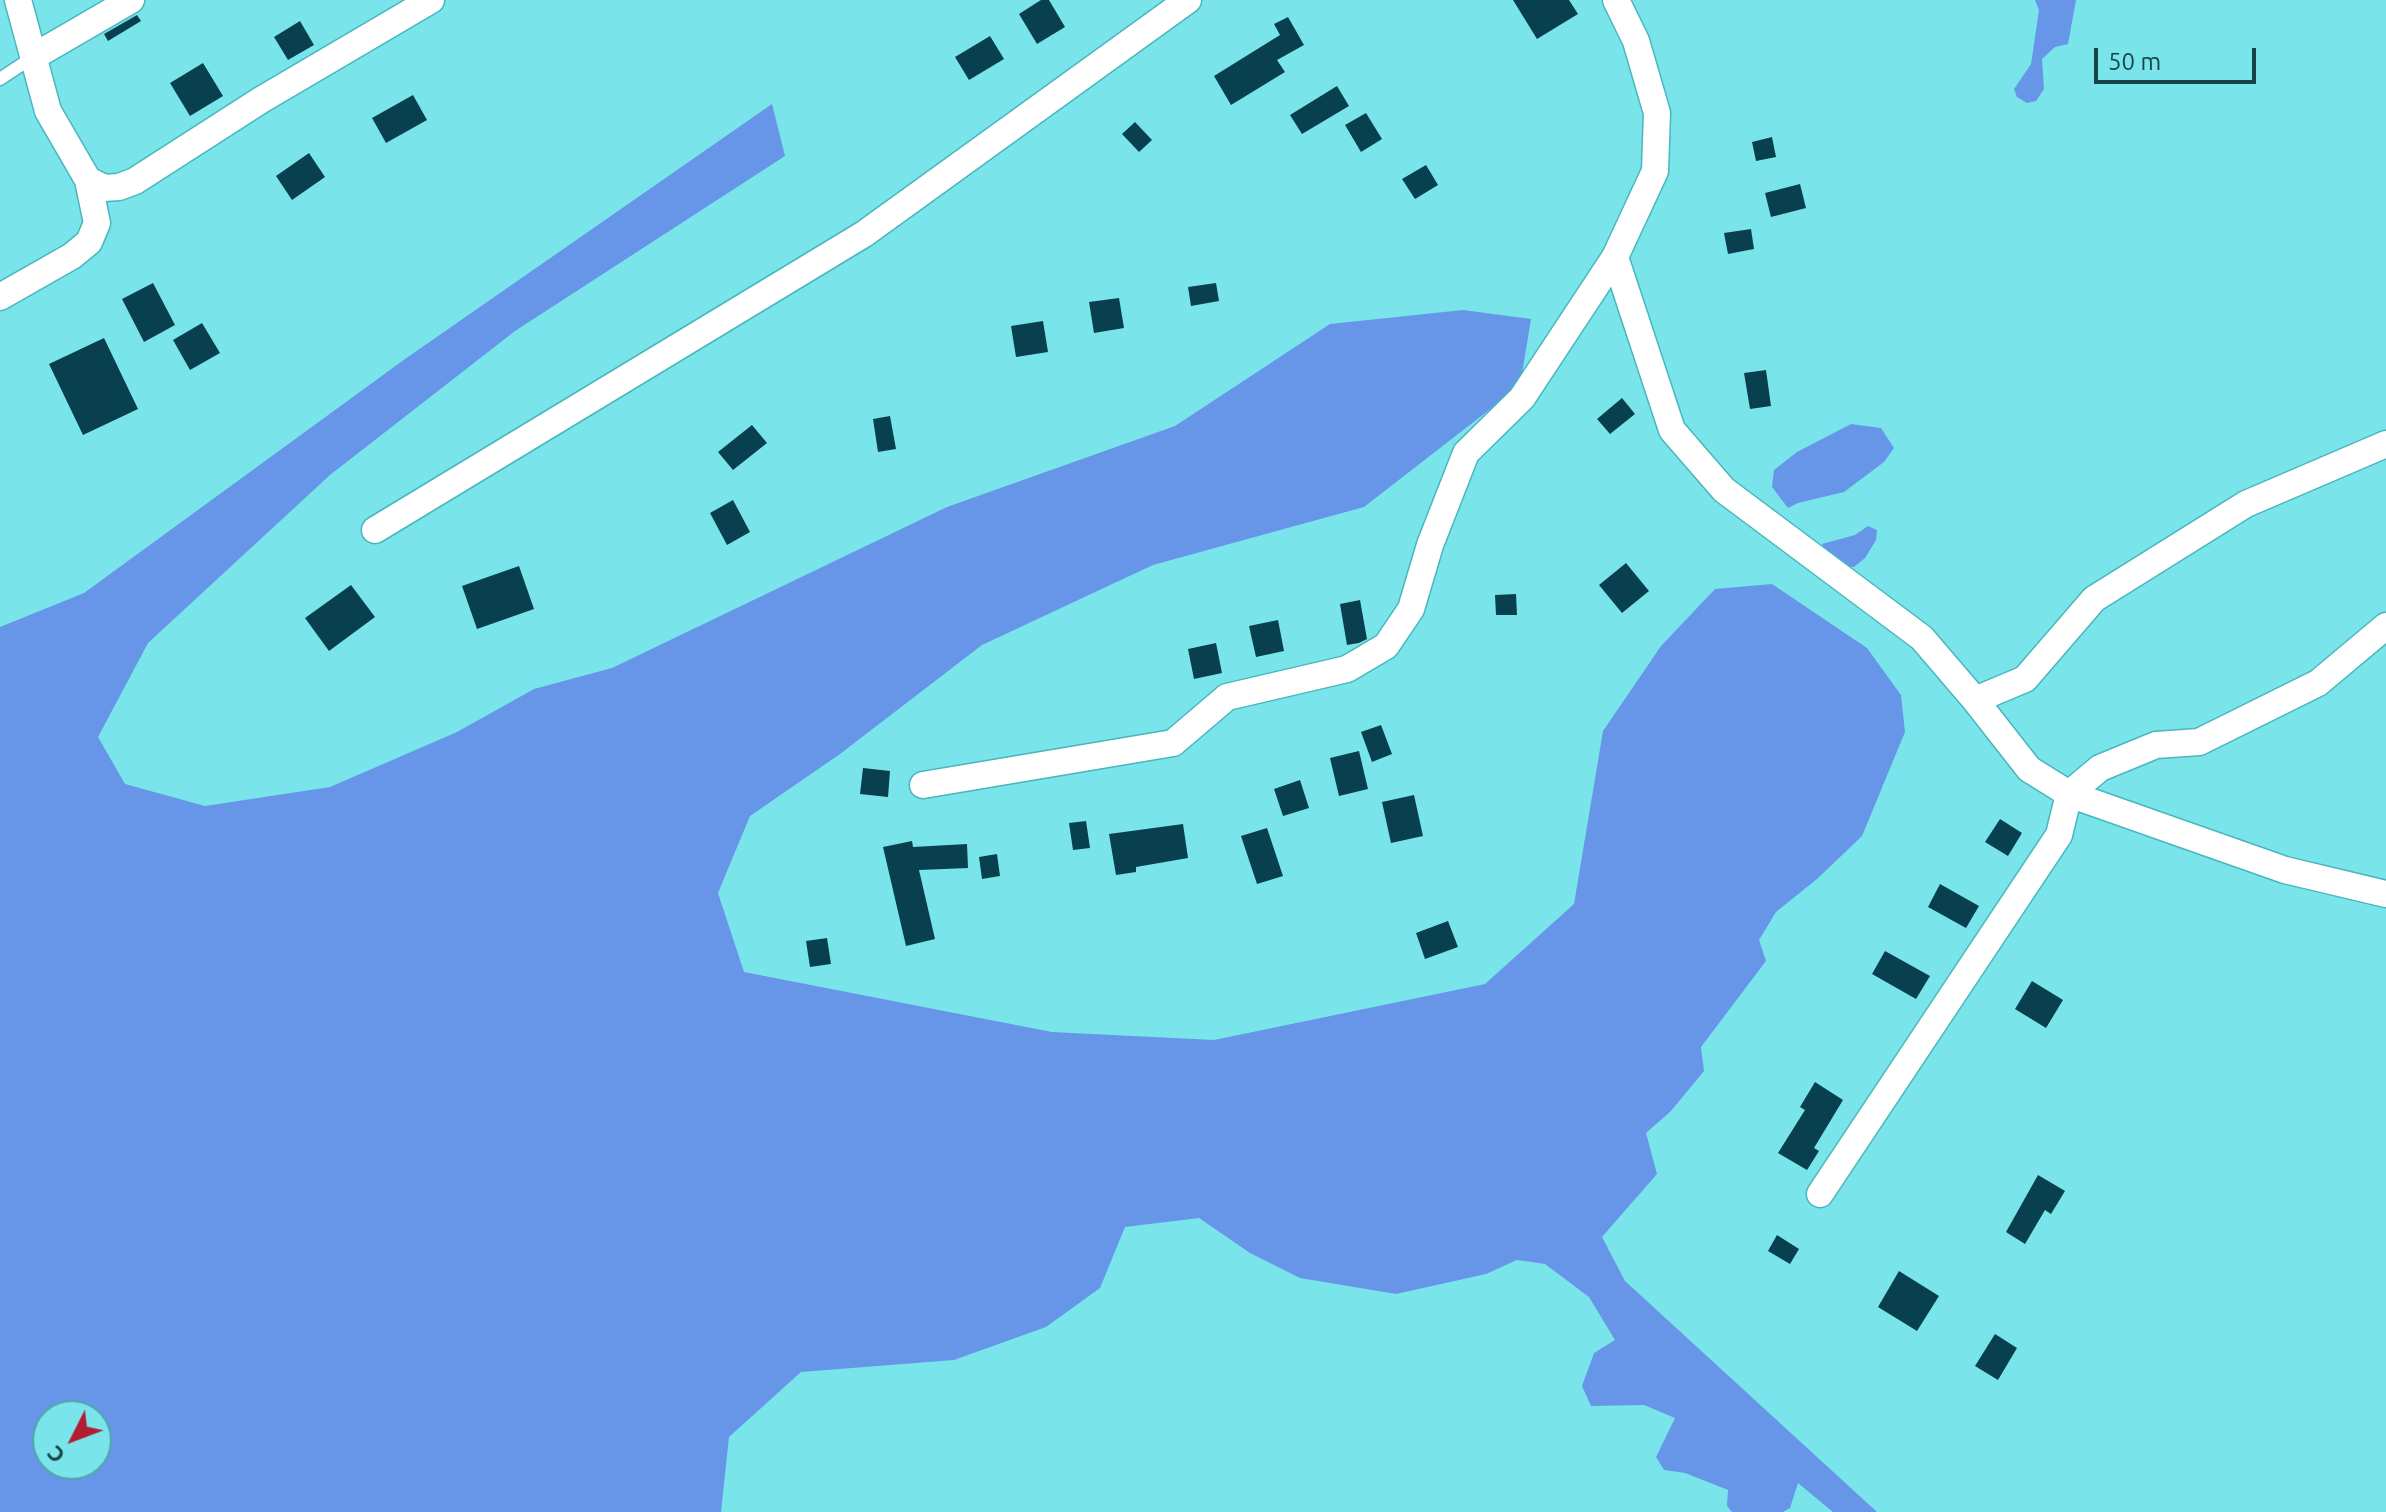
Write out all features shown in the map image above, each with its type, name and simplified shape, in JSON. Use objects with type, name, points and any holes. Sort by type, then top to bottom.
[{"type":"street","points":[[0,297],[72,256],[89,242],[97,223],[88,180],[48,111],[18,0]]},
{"type":"street","points":[[33,57],[131,0]]},
{"type":"street","points":[[88,180],[104,188],[135,181],[261,100],[431,0]]},
{"type":"street","points":[[375,530],[864,234],[1188,0]]},
{"type":"street","points":[[923,785],[1173,743],[1227,697],[1347,669],[1386,646],[1411,609],[1430,545],[1466,453],[1522,398],[1615,257],[1655,171],[1657,113],[1636,41],[1616,0]]},
{"type":"street","points":[[1615,257],[1672,430],[1724,490],[1922,638],[2029,769],[2069,794],[2285,870],[2386,894]]},
{"type":"street","points":[[1975,700],[2025,679],[2094,599],[2246,504],[2386,444]]},
{"type":"street","points":[[1820,1194],[2059,835],[2069,794],[2100,768],[2156,745],[2199,742],[2318,683],[2386,626]]},
{"type":"lane","points":[[0,79],[33,57]]},
{"type":"water","points":[[2035,0],[2076,0],[2068,44],[2055,47],[2042,59],[2044,89],[2036,101],[2027,103],[2017,97],[2014,89],[2031,64],[2039,10]]},
{"type":"water","points":[[772,104],[785,156],[515,331],[330,475],[148,643],[98,737],[125,784],[205,806],[330,787],[457,732],[534,689],[612,668],[947,507],[1175,426],[1330,324],[1463,310],[1531,319],[1520,386],[1364,507],[1153,565],[982,645],[840,754],[750,816],[718,893],[744,972],[1052,1032],[1214,1040],[1485,984],[1574,904],[1603,731],[1661,646],[1715,589],[1772,584],[1867,648],[1901,695],[1905,732],[1862,836],[1817,879],[1776,912],[1759,940],[1766,961],[1701,1047],[1704,1071],[1671,1111],[1646,1133],[1657,1174],[1602,1237],[1625,1281],[1877,1512],[1833,1512],[1798,1483],[1790,1508],[1783,1512],[1732,1512],[1727,1506],[1728,1490],[1685,1473],[1664,1470],[1656,1457],[1675,1418],[1644,1405],[1591,1406],[1582,1386],[1594,1353],[1615,1340],[1589,1297],[1545,1264],[1517,1260],[1486,1274],[1396,1294],[1300,1278],[1250,1253],[1199,1218],[1125,1227],[1100,1288],[1046,1327],[954,1360],[801,1372],[729,1437],[721,1512],[0,1512],[0,627],[84,593],[405,359]]},
{"type":"water","points":[[1851,424],[1881,428],[1894,448],[1884,462],[1844,492],[1788,508],[1772,487],[1774,470],[1797,452]]},
{"type":"water","points":[[1868,526],[1877,530],[1876,540],[1865,558],[1854,567],[1843,566],[1826,552],[1822,544],[1855,535]]},
{"type":"building","points":[[1041,0],[1049,0],[1065,27],[1037,44],[1019,14]]},
{"type":"building","points":[[1513,0],[1569,0],[1578,14],[1537,39]]},
{"type":"building","points":[[137,15],[141,21],[108,41],[104,34]]},
{"type":"building","points":[[1288,17],[1304,45],[1277,60],[1285,72],[1231,105],[1214,76],[1280,35],[1274,24]]},
{"type":"building","points":[[300,21],[314,45],[288,60],[274,37]]},
{"type":"building","points":[[990,36],[1004,59],[969,80],[955,57]]},
{"type":"building","points":[[203,63],[223,96],[190,116],[170,83]]},
{"type":"building","points":[[1337,86],[1349,106],[1302,134],[1290,115]]},
{"type":"building","points":[[413,95],[427,120],[386,143],[372,118]]},
{"type":"building","points":[[1366,113],[1382,139],[1361,152],[1345,125]]},
{"type":"building","points":[[1135,122],[1152,140],[1139,152],[1122,134]]},
{"type":"building","points":[[1772,137],[1776,157],[1756,161],[1752,142]]},
{"type":"building","points":[[309,153],[325,177],[292,200],[276,176]]},
{"type":"building","points":[[1426,165],[1438,185],[1415,199],[1402,179]]},
{"type":"building","points":[[1800,184],[1806,208],[1771,217],[1765,193]]},
{"type":"building","points":[[1751,229],[1754,249],[1728,254],[1724,233]]},
{"type":"building","points":[[153,283],[175,325],[144,342],[122,299]]},
{"type":"building","points":[[1216,283],[1219,301],[1191,306],[1188,287]]},
{"type":"building","points":[[1119,298],[1124,328],[1094,333],[1089,302]]},
{"type":"building","points":[[1043,321],[1048,352],[1016,357],[1011,326]]},
{"type":"building","points":[[202,323],[220,353],[190,370],[173,340]]},
{"type":"building","points":[[104,338],[138,409],[83,435],[49,364]]},
{"type":"building","points":[[1766,370],[1771,406],[1750,409],[1744,373]]},
{"type":"building","points":[[1622,398],[1635,414],[1610,434],[1597,419]]},
{"type":"building","points":[[890,416],[896,449],[878,452],[873,419]]},
{"type":"building","points":[[752,425],[767,443],[733,470],[718,452]]},
{"type":"building","points":[[733,500],[750,532],[727,545],[710,513]]},
{"type":"building","points":[[1626,563],[1649,591],[1622,613],[1599,585]]},
{"type":"building","points":[[519,566],[534,609],[477,629],[462,586]]},
{"type":"building","points":[[351,585],[375,617],[329,651],[305,618]]},
{"type":"building","points":[[1516,594],[1517,615],[1496,615],[1495,595]]},
{"type":"building","points":[[1360,600],[1367,639],[1347,645],[1340,604]]},
{"type":"building","points":[[1278,620],[1284,651],[1256,657],[1249,626]]},
{"type":"building","points":[[1216,643],[1222,673],[1194,679],[1188,649]]},
{"type":"building","points":[[1381,725],[1392,754],[1372,762],[1361,732]]},
{"type":"building","points":[[1359,751],[1368,789],[1339,796],[1330,758]]},
{"type":"building","points":[[863,768],[890,771],[888,797],[860,794]]},
{"type":"building","points":[[1300,780],[1309,808],[1283,816],[1274,789]]},
{"type":"building","points":[[1414,795],[1423,836],[1391,843],[1382,802]]},
{"type":"building","points":[[2000,819],[2022,833],[2008,856],[1985,842]]},
{"type":"building","points":[[1086,821],[1090,848],[1073,850],[1069,823]]},
{"type":"building","points":[[1183,824],[1188,858],[1136,867],[1136,872],[1116,875],[1109,834]]},
{"type":"building","points":[[1267,828],[1283,876],[1257,884],[1241,836]]},
{"type":"building","points":[[912,841],[913,847],[967,844],[968,868],[919,870],[935,939],[906,946],[883,847]]},
{"type":"building","points":[[997,854],[1000,876],[982,879],[979,857]]},
{"type":"building","points":[[1940,884],[1979,906],[1966,928],[1928,907]]},
{"type":"building","points":[[1448,921],[1458,947],[1425,959],[1416,933]]},
{"type":"building","points":[[827,938],[831,964],[810,967],[806,941]]},
{"type":"building","points":[[1885,951],[1930,976],[1916,999],[1872,974]]},
{"type":"building","points":[[2032,981],[2063,1000],[2046,1028],[2015,1009]]},
{"type":"building","points":[[1815,1082],[1843,1100],[1814,1148],[1819,1151],[1807,1170],[1778,1153],[1805,1110],[1800,1107]]},
{"type":"building","points":[[2038,1175],[2065,1191],[2051,1214],[2045,1210],[2025,1244],[2006,1232]]},
{"type":"building","points":[[1777,1235],[1799,1249],[1790,1264],[1768,1251]]},
{"type":"building","points":[[1899,1271],[1939,1296],[1917,1331],[1878,1307]]},
{"type":"building","points":[[1995,1334],[2017,1348],[1998,1380],[1975,1366]]}]
